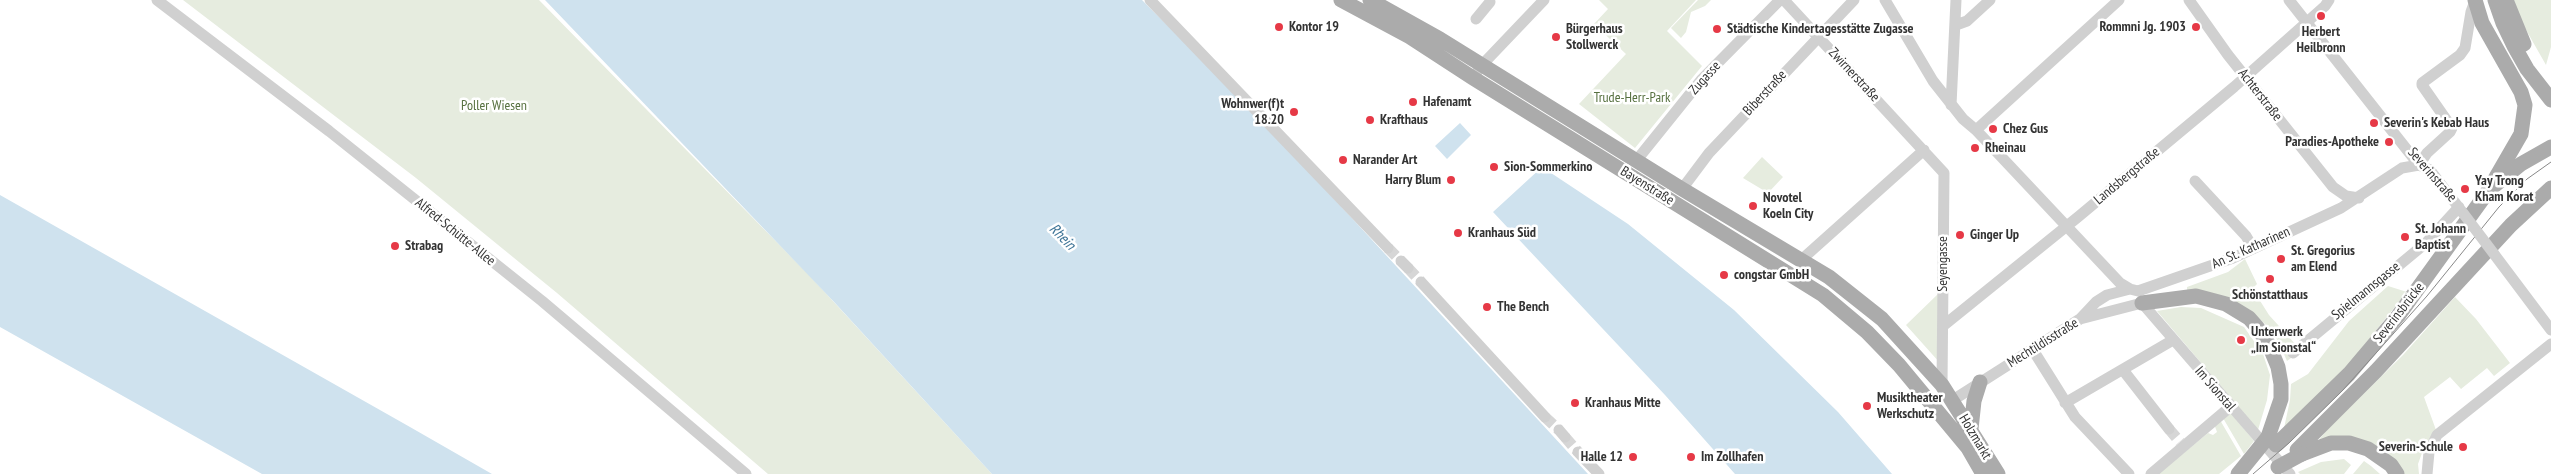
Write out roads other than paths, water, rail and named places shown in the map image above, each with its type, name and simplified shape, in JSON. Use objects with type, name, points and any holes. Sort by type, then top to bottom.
[{"type":"main road","name":"Bayenstraße","points":[[1341,0],[1477,72],[1636,161],[1819,272],[1882,318],[1942,384],[1952,400]]},
{"type":"main road","name":"Bayenstraße","points":[[1370,0],[1440,38],[1477,72],[1823,295],[1867,332],[1900,365],[1930,401]]},
{"type":"main road","points":[[2495,0],[2503,24],[2514,46],[2527,69],[2551,100]]},
{"type":"main road","points":[[2506,0],[2522,40],[2551,85]]},
{"type":"main road","points":[[2475,1],[2482,23],[2521,92],[2525,105],[2521,134],[2489,190]]},
{"type":"main road","name":"Severinsbrücke","points":[[2239,474],[2276,445],[2349,374],[2392,324],[2489,190],[2521,164],[2551,147]]},
{"type":"main road","name":"Severinsbrücke","points":[[2300,452],[2510,225],[2549,191]]},
{"type":"main road","points":[[1803,282],[1811,280],[1819,272]]},
{"type":"main road","points":[[2142,303],[2196,296],[2226,304],[2249,318],[2269,345],[2278,367],[2281,399],[2272,429],[2263,445],[2239,474]]},
{"type":"main road","points":[[1971,429],[1974,400],[1980,382]]},
{"type":"main road","points":[[1930,401],[1952,400]]},
{"type":"main road","name":"Holzmarkt","points":[[1952,400],[1998,474]]},
{"type":"main road","name":"Holzmarkt","points":[[1930,401],[1968,448],[1983,474]]},
{"type":"main road","points":[[2279,472],[2300,452],[2331,443],[2357,445],[2381,458],[2397,474]]},
{"type":"street","name":"Alfred-Schütte-Allee","points":[[157,0],[329,131],[542,301],[746,474]]},
{"type":"street","points":[[1477,72],[1544,0]]},
{"type":"street","name":"Zwirnerstraße","points":[[1782,0],[1924,150]]},
{"type":"street","name":"Zugasse","points":[[1636,161],[1702,79],[1782,0]]},
{"type":"street","name":"Biberstraße","points":[[1682,189],[1709,153],[1854,0]]},
{"type":"street","points":[[1885,0],[1933,81],[1951,105],[2120,282],[2130,290]]},
{"type":"street","points":[[1951,105],[1956,0]]},
{"type":"street","points":[[1956,25],[1967,21],[1990,0]]},
{"type":"street","points":[[1976,130],[2118,0]]},
{"type":"street","name":"Achterstraße","points":[[2189,0],[2333,187],[2346,196],[2359,198]]},
{"type":"street","name":"Severinstraße","points":[[2289,0],[2419,165],[2430,170],[2551,330]]},
{"type":"street","name":"Landsbergstraße","points":[[1943,326],[2234,87],[2245,75],[2325,6],[2329,0]]},
{"type":"street","points":[[2419,165],[2427,153],[2452,128],[2422,85],[2422,82],[2460,55],[2465,48],[2475,1]]},
{"type":"street","points":[[1476,19],[1490,2]]},
{"type":"street","points":[[1157,3],[1388,248]]},
{"type":"street","points":[[1800,261],[1924,150]]},
{"type":"street","name":"Seyengasse","points":[[1924,150],[1944,173],[1942,384]]},
{"type":"street","name":"An St. Katharinen","points":[[2080,318],[2107,295],[2130,290],[2138,291],[2232,258],[2331,213],[2359,198],[2402,168],[2419,165]]},
{"type":"street","points":[[2195,180],[2246,236],[2253,248]]},
{"type":"street","points":[[2331,213],[2334,201],[2333,187]]},
{"type":"street","name":"Spielmannsgasse","points":[[2293,353],[2427,242],[2461,210]]},
{"type":"street","points":[[1422,282],[1545,417]]},
{"type":"street","name":"Mechtildisstraße","points":[[1952,400],[2033,350],[2080,318],[2142,303]]},
{"type":"street","name":"Im Sionstal","points":[[2142,303],[2230,407],[2279,472]]},
{"type":"street","points":[[2065,403],[2173,340]]},
{"type":"street","points":[[2427,474],[2429,452],[2437,435],[2551,344]]},
{"type":"street","points":[[2033,350],[2075,418],[2129,474]]},
{"type":"street","points":[[2123,370],[2169,429]]},
{"type":"street","points":[[2152,474],[2182,444],[2230,407]]},
{"type":"street","points":[[1578,452],[1598,474]]},
{"type":"water","name":"Rhein","points":[[545,0],[1142,0],[1232,90],[1588,474],[992,474],[835,303]]},
{"type":"water","points":[[1460,123],[1471,135],[1447,159],[1435,146]]},
{"type":"water","points":[[1542,167],[1628,224],[1734,310],[1838,412],[1892,474],[1735,474],[1665,395],[1493,212]]},
{"type":"water","points":[[0,195],[492,474],[262,474],[0,327]]},
{"type":"tunnel","points":[[1388,248],[1401,261]]},
{"type":"tunnel","points":[[1408,268],[1421,282]]},
{"type":"tunnel","points":[[1545,417],[1559,430]]},
{"type":"tunnel","points":[[2169,429],[2180,442]]},
{"type":"tunnel","points":[[1565,437],[1578,452]]},
{"type":"tram line","points":[[2253,474],[2289,443],[2343,390],[2427,296],[2499,207],[2527,179],[2551,162]]},
{"type":"place","name":"Herbert Heilbronn","points":[[2321,16]]},
{"type":"place","name":"Kontor 19","points":[[1279,27]]},
{"type":"place","name":"Rommni Jg. 1903","points":[[2196,27]]},
{"type":"place","name":"Städtische Kindertagesstätte Zugasse","points":[[1717,29]]},
{"type":"place","name":"Bürgerhaus Stollwerck","points":[[1556,37]]},
{"type":"place","name":"Hafenamt","points":[[1413,102]]},
{"type":"place","name":"Wohnwer(f)t 18.20","points":[[1294,112]]},
{"type":"place","name":"Krafthaus","points":[[1370,120]]},
{"type":"place","name":"Severin's Kebab Haus","points":[[2374,123]]},
{"type":"place","name":"Chez Gus","points":[[1993,129]]},
{"type":"place","name":"Paradies-Apotheke","points":[[2389,142]]},
{"type":"place","name":"Rheinau","points":[[1975,148]]},
{"type":"place","name":"Narander Art","points":[[1343,160]]},
{"type":"place","name":"Sion-Sommerkino","points":[[1494,167]]},
{"type":"place","name":"Harry Blum","points":[[1451,180]]},
{"type":"place","name":"Yay Trong Kham Korat","points":[[2465,189]]},
{"type":"place","name":"Novotel Koeln City","points":[[1753,206]]},
{"type":"place","name":"Kranhaus Süd","points":[[1458,233]]},
{"type":"place","name":"Ginger Up","points":[[1960,235]]},
{"type":"place","name":"St. Johann Baptist","points":[[2405,237]]},
{"type":"place","name":"Strabag","points":[[395,246]]},
{"type":"place","name":"St. Gregorius am Elend","points":[[2281,259]]},
{"type":"place","name":"congstar GmbH","points":[[1724,275]]},
{"type":"place","name":"Schönstatthaus","points":[[2270,279]]},
{"type":"place","name":"The Bench","points":[[1487,307]]},
{"type":"place","name":"Unterwerk „Im Sionstal“","points":[[2241,340]]},
{"type":"place","name":"Kranhaus Mitte","points":[[1575,403]]},
{"type":"place","name":"Musiktheater Werkschutz","points":[[1867,406]]},
{"type":"place","name":"Severin-Schule","points":[[2463,447]]},
{"type":"place","name":"Halle 12","points":[[1633,457]]},
{"type":"place","name":"Im Zollhafen","points":[[1691,457]]},
{"type":"park label","name":"Trude-Herr-Park","points":[[1632,98]]},
{"type":"park label","name":"Poller Wiesen","points":[[494,106]]}]
